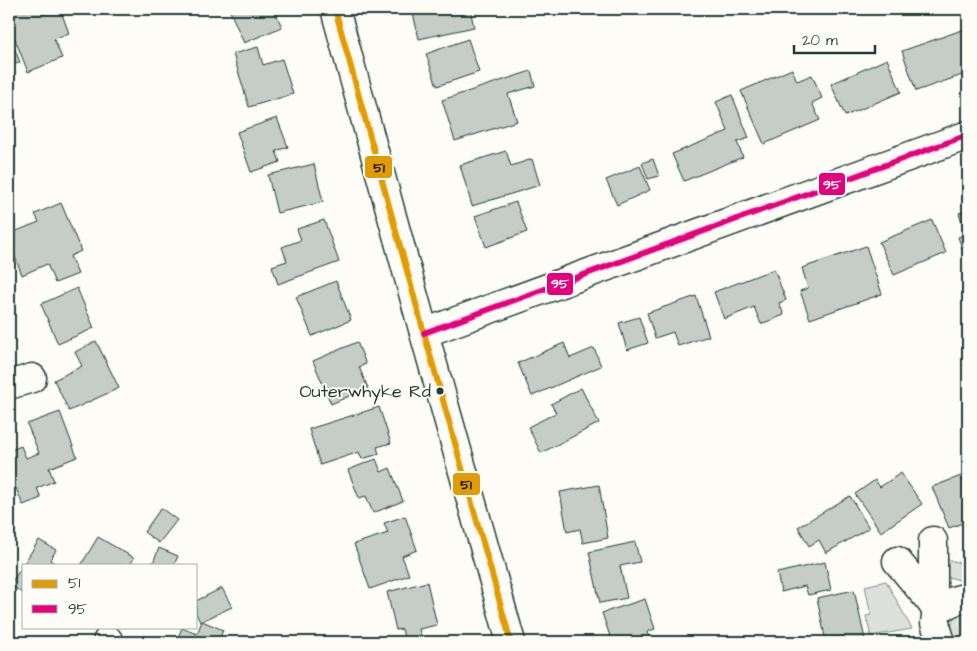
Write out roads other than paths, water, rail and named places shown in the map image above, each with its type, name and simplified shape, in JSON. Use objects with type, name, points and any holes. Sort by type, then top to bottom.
[{"type":"street","points":[[335,9],[511,642]]},
{"type":"street","points":[[424,333],[968,135]]},
{"type":"street","points":[[933,541],[935,623],[941,642]]},
{"type":"street","points":[[892,564],[935,607]]},
{"type":"street","points":[[935,607],[968,597]]},
{"type":"place","name":"Outerwhyke Rd","points":[[440,391]]}]
